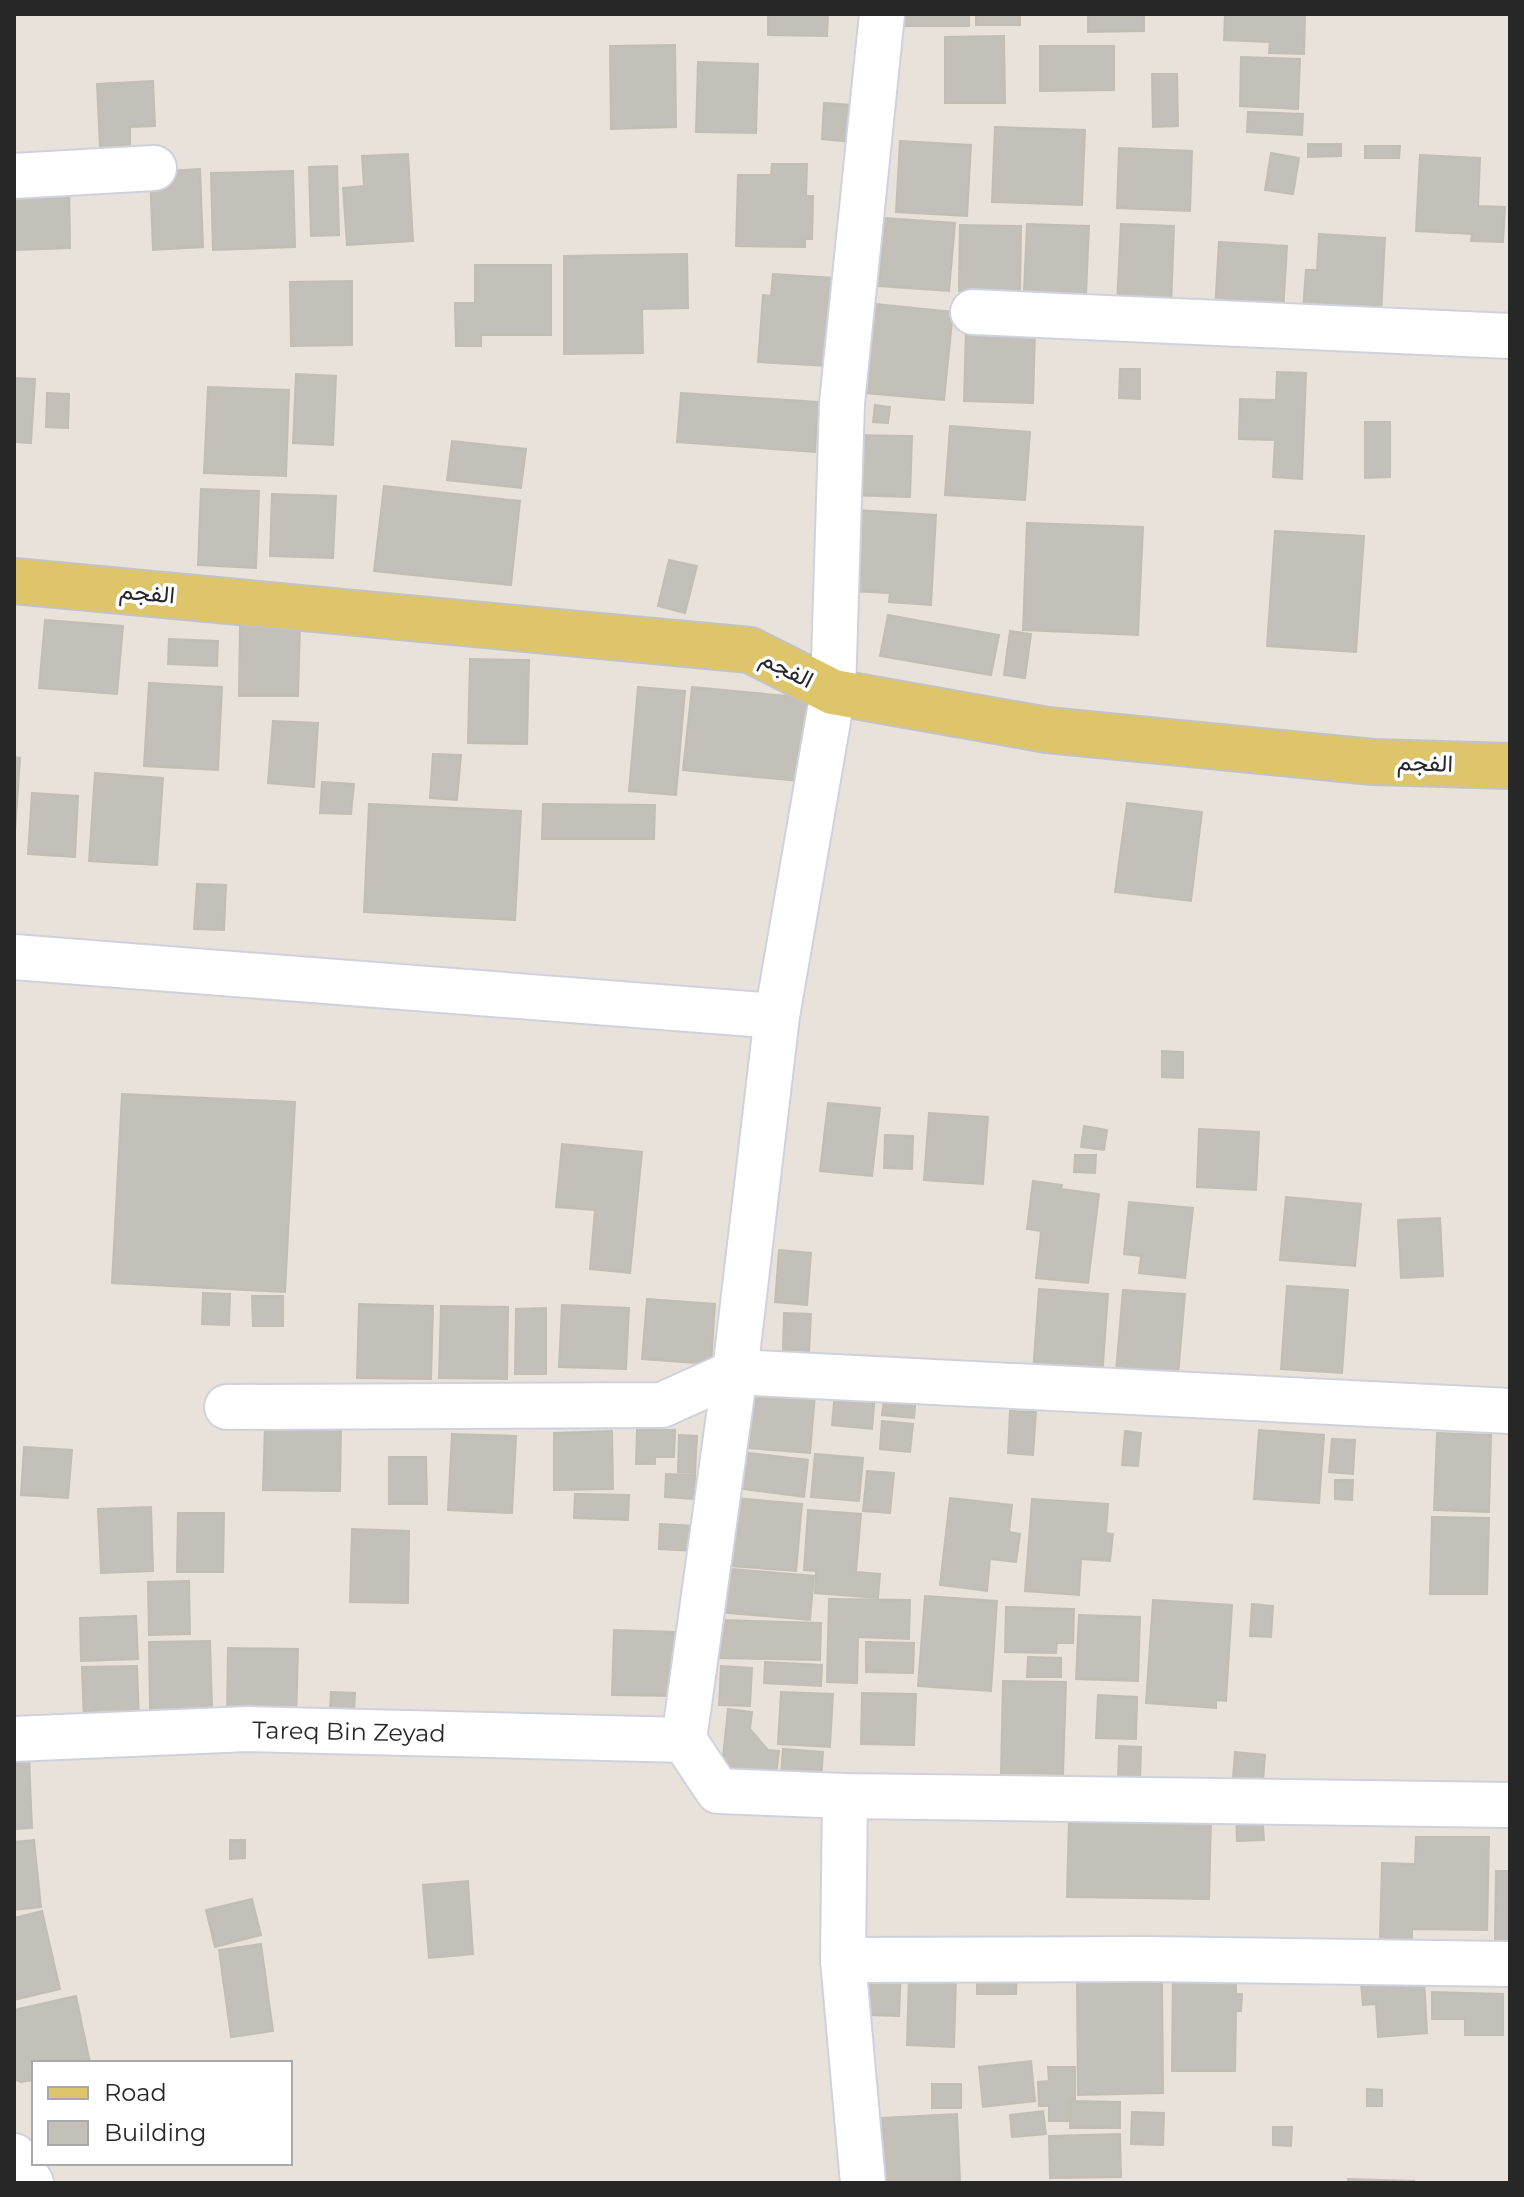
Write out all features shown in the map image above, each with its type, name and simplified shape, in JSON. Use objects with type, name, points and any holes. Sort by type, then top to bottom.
[{"type":"main road","name":"الفجم","points":[[14,581],[750,650],[833,692],[1047,730],[1373,762],[1510,766]]},
{"type":"street","points":[[882,14],[842,403],[833,692],[777,1016],[735,1372],[684,1740],[718,1791],[845,1796],[1510,1805]]},
{"type":"street","points":[[14,176],[154,168]]},
{"type":"street","points":[[973,312],[1510,336]]},
{"type":"street","points":[[14,957],[777,1016]]},
{"type":"street","points":[[227,1407],[662,1405],[735,1372],[1510,1411]]},
{"type":"street","name":"Tareq Bin Zeyad","points":[[14,1739],[248,1729],[684,1740]]},
{"type":"street","points":[[845,1796],[843,1960],[863,2183]]},
{"type":"street","points":[[843,1960],[1147,1959],[1510,1964]]},
{"type":"street","points":[[14,2156],[31,2183]]},
{"type":"building","points":[[768,14],[828,14],[827,36],[768,35]]},
{"type":"building","points":[[897,14],[969,14],[969,26],[897,26]]},
{"type":"building","points":[[976,14],[1020,14],[1020,25],[976,25]]},
{"type":"building","points":[[1088,14],[1144,14],[1144,31],[1088,32]]},
{"type":"building","points":[[1225,14],[1305,14],[1304,54],[1269,53],[1270,42],[1224,40]]},
{"type":"building","points":[[1004,36],[1005,103],[945,103],[945,37]]},
{"type":"building","points":[[675,45],[676,127],[611,129],[610,46]]},
{"type":"building","points":[[1040,46],[1114,46],[1114,90],[1040,91]]},
{"type":"building","points":[[1241,57],[1300,59],[1298,109],[1240,106]]},
{"type":"building","points":[[698,62],[758,64],[756,133],[696,132]]},
{"type":"building","points":[[1152,74],[1177,74],[1178,126],[1153,127]]},
{"type":"building","points":[[153,81],[155,126],[130,127],[130,145],[100,147],[97,84]]},
{"type":"building","points":[[824,103],[854,105],[851,142],[822,139]]},
{"type":"building","points":[[1248,112],[1303,114],[1302,135],[1247,132]]},
{"type":"building","points":[[995,127],[1085,130],[1082,205],[992,202]]},
{"type":"building","points":[[900,141],[971,145],[967,216],[896,212]]},
{"type":"building","points":[[1308,144],[1341,144],[1341,156],[1308,157]]},
{"type":"building","points":[[1365,146],[1400,146],[1399,158],[1365,158]]},
{"type":"building","points":[[1119,148],[1192,151],[1190,211],[1117,208]]},
{"type":"building","points":[[1271,153],[1299,158],[1293,194],[1265,190]]},
{"type":"building","points":[[408,154],[413,241],[347,245],[343,188],[364,186],[362,156]]},
{"type":"building","points":[[1420,155],[1480,158],[1478,206],[1505,207],[1503,242],[1471,241],[1472,234],[1416,231]]},
{"type":"building","points":[[772,164],[807,164],[806,196],[813,196],[812,239],[805,239],[805,247],[736,246],[738,175],[771,175]]},
{"type":"building","points":[[337,166],[339,235],[311,236],[309,167]]},
{"type":"building","points":[[200,169],[203,247],[153,250],[150,172]]},
{"type":"building","points":[[293,171],[295,247],[213,250],[211,173]]},
{"type":"building","points":[[69,182],[70,248],[14,250],[14,183]]},
{"type":"building","points":[[884,218],[955,223],[949,291],[879,286]]},
{"type":"building","points":[[1027,224],[1089,226],[1086,295],[1024,292]]},
{"type":"building","points":[[1121,224],[1174,226],[1171,307],[1117,305]]},
{"type":"building","points":[[960,225],[1021,226],[1020,292],[959,291]]},
{"type":"building","points":[[1319,234],[1385,238],[1381,314],[1303,310],[1306,270],[1317,270]]},
{"type":"building","points":[[1219,242],[1287,246],[1283,313],[1215,310]]},
{"type":"building","points":[[687,254],[688,308],[642,309],[643,353],[564,354],[564,256]]},
{"type":"building","points":[[475,265],[551,265],[551,335],[481,335],[481,346],[456,346],[455,303],[475,303]]},
{"type":"building","points":[[773,274],[835,278],[828,366],[758,362],[763,295],[771,296]]},
{"type":"building","points":[[352,281],[352,345],[291,346],[290,282]]},
{"type":"building","points":[[875,304],[953,312],[944,400],[865,393]]},
{"type":"building","points":[[966,327],[1035,329],[1033,403],[964,401]]},
{"type":"building","points":[[1120,369],[1140,369],[1140,399],[1119,398]]},
{"type":"building","points":[[1277,372],[1306,373],[1302,479],[1273,477],[1275,440],[1239,439],[1240,399],[1276,400]]},
{"type":"building","points":[[296,374],[336,376],[333,445],[293,443]]},
{"type":"building","points":[[14,378],[35,379],[31,443],[14,442]]},
{"type":"building","points":[[208,387],[289,390],[286,476],[204,473]]},
{"type":"building","points":[[47,393],[69,394],[68,428],[46,427]]},
{"type":"building","points":[[681,393],[818,402],[815,452],[677,442]]},
{"type":"building","points":[[875,405],[890,407],[888,423],[873,422]]},
{"type":"building","points":[[1365,422],[1390,422],[1390,477],[1365,478]]},
{"type":"building","points":[[950,426],[1030,432],[1025,500],[945,495]]},
{"type":"building","points":[[847,435],[912,436],[910,497],[844,495]]},
{"type":"building","points":[[452,441],[526,449],[521,488],[447,480]]},
{"type":"building","points":[[384,486],[520,501],[511,585],[374,571]]},
{"type":"building","points":[[201,489],[259,491],[256,568],[198,565]]},
{"type":"building","points":[[272,494],[336,496],[333,558],[270,556]]},
{"type":"building","points":[[856,510],[936,515],[931,605],[889,602],[890,593],[851,591]]},
{"type":"building","points":[[1027,523],[1143,527],[1138,635],[1023,630]]},
{"type":"building","points":[[1275,531],[1364,536],[1356,652],[1267,646]]},
{"type":"building","points":[[669,560],[697,566],[685,613],[658,606]]},
{"type":"building","points":[[888,615],[999,635],[991,675],[880,656]]},
{"type":"building","points":[[45,620],[123,626],[117,694],[39,688]]},
{"type":"building","points":[[240,623],[300,625],[298,696],[239,696]]},
{"type":"building","points":[[1010,631],[1031,634],[1025,678],[1004,675]]},
{"type":"building","points":[[169,639],[218,641],[217,666],[168,664]]},
{"type":"building","points":[[470,659],[529,660],[527,744],[468,743]]},
{"type":"building","points":[[149,683],[222,687],[218,770],[144,766]]},
{"type":"building","points":[[638,687],[685,691],[676,795],[629,791]]},
{"type":"building","points":[[692,687],[808,698],[799,781],[683,770]]},
{"type":"building","points":[[273,721],[318,723],[314,787],[268,783]]},
{"type":"building","points":[[433,754],[461,755],[457,800],[430,798]]},
{"type":"building","points":[[14,757],[20,758],[14,847]]},
{"type":"building","points":[[95,773],[163,778],[157,865],[89,861]]},
{"type":"building","points":[[322,782],[354,784],[351,814],[320,813]]},
{"type":"building","points":[[32,793],[78,796],[75,857],[28,854]]},
{"type":"building","points":[[1127,803],[1202,812],[1191,901],[1115,892]]},
{"type":"building","points":[[369,804],[521,811],[515,920],[364,912]]},
{"type":"building","points":[[543,804],[655,805],[654,839],[542,839]]},
{"type":"building","points":[[197,884],[226,885],[224,930],[194,929]]},
{"type":"building","points":[[1162,1051],[1183,1052],[1183,1078],[1162,1077]]},
{"type":"building","points":[[122,1094],[295,1102],[285,1292],[112,1283]]},
{"type":"building","points":[[828,1103],[880,1108],[872,1176],[820,1171]]},
{"type":"building","points":[[929,1113],[988,1117],[983,1184],[924,1180]]},
{"type":"building","points":[[1084,1126],[1107,1130],[1104,1150],[1081,1147]]},
{"type":"building","points":[[1199,1129],[1259,1132],[1256,1190],[1197,1187]]},
{"type":"building","points":[[885,1135],[913,1136],[912,1169],[884,1168]]},
{"type":"building","points":[[562,1144],[642,1152],[630,1273],[590,1269],[595,1210],[556,1207]]},
{"type":"building","points":[[1075,1155],[1096,1155],[1095,1173],[1074,1172]]},
{"type":"building","points":[[1033,1181],[1062,1185],[1061,1189],[1099,1194],[1088,1283],[1036,1278],[1041,1231],[1027,1229]]},
{"type":"building","points":[[1286,1197],[1361,1204],[1355,1266],[1280,1260]]},
{"type":"building","points":[[1129,1202],[1193,1208],[1185,1278],[1139,1273],[1141,1256],[1124,1254]]},
{"type":"building","points":[[1440,1218],[1443,1276],[1401,1278],[1398,1220]]},
{"type":"building","points":[[779,1250],[811,1253],[807,1305],[775,1302]]},
{"type":"building","points":[[1287,1286],[1348,1290],[1342,1373],[1281,1369]]},
{"type":"building","points":[[1039,1289],[1108,1294],[1102,1378],[1033,1373]]},
{"type":"building","points":[[1123,1290],[1185,1294],[1178,1376],[1116,1371]]},
{"type":"building","points":[[203,1293],[230,1294],[229,1325],[202,1324]]},
{"type":"building","points":[[252,1296],[283,1296],[283,1326],[253,1326]]},
{"type":"building","points":[[647,1299],[715,1304],[711,1364],[642,1359]]},
{"type":"building","points":[[359,1304],[433,1306],[431,1379],[357,1378]]},
{"type":"building","points":[[562,1305],[629,1308],[626,1369],[559,1367]]},
{"type":"building","points":[[441,1306],[508,1307],[507,1379],[439,1378]]},
{"type":"building","points":[[546,1308],[546,1374],[515,1374],[516,1309]]},
{"type":"building","points":[[784,1313],[811,1314],[809,1351],[783,1350]]},
{"type":"building","points":[[739,1389],[815,1395],[810,1453],[734,1447]]},
{"type":"building","points":[[835,1391],[875,1395],[872,1429],[832,1425]]},
{"type":"building","points":[[885,1392],[916,1395],[914,1418],[882,1415]]},
{"type":"building","points":[[1010,1411],[1036,1412],[1033,1455],[1008,1453]]},
{"type":"building","points":[[882,1421],[913,1424],[910,1452],[880,1449]]},
{"type":"building","points":[[265,1425],[341,1426],[340,1491],[263,1490]]},
{"type":"building","points":[[637,1429],[675,1430],[674,1457],[655,1457],[655,1464],[636,1464]]},
{"type":"building","points":[[1259,1430],[1324,1435],[1319,1503],[1254,1499]]},
{"type":"building","points":[[612,1431],[613,1489],[554,1490],[554,1433]]},
{"type":"building","points":[[1125,1431],[1141,1433],[1138,1466],[1122,1465]]},
{"type":"building","points":[[1437,1433],[1491,1435],[1489,1512],[1434,1510]]},
{"type":"building","points":[[452,1434],[516,1436],[512,1513],[448,1510]]},
{"type":"building","points":[[679,1435],[697,1436],[695,1473],[678,1472]]},
{"type":"building","points":[[1332,1439],[1355,1440],[1353,1474],[1329,1472]]},
{"type":"building","points":[[24,1447],[72,1450],[68,1498],[21,1495]]},
{"type":"building","points":[[740,1452],[808,1460],[804,1497],[735,1488]]},
{"type":"building","points":[[815,1454],[863,1458],[859,1501],[811,1497]]},
{"type":"building","points":[[389,1457],[426,1457],[427,1504],[389,1504]]},
{"type":"building","points":[[867,1471],[894,1473],[890,1513],[863,1511]]},
{"type":"building","points":[[666,1474],[695,1475],[694,1499],[665,1497]]},
{"type":"building","points":[[1335,1480],[1353,1480],[1352,1500],[1335,1499]]},
{"type":"building","points":[[575,1494],[629,1495],[628,1520],[574,1518]]},
{"type":"building","points":[[724,1497],[802,1504],[796,1571],[718,1565]]},
{"type":"building","points":[[950,1498],[1012,1505],[1009,1532],[1020,1534],[1016,1562],[990,1559],[987,1591],[940,1585]]},
{"type":"building","points":[[1032,1499],[1108,1504],[1106,1533],[1113,1534],[1110,1561],[1081,1559],[1079,1595],[1025,1591]]},
{"type":"building","points":[[151,1507],[153,1571],[101,1573],[98,1509]]},
{"type":"building","points":[[808,1510],[861,1514],[856,1572],[880,1574],[878,1598],[815,1593],[816,1571],[804,1570]]},
{"type":"building","points":[[178,1513],[224,1513],[223,1572],[177,1572]]},
{"type":"building","points":[[1432,1517],[1489,1518],[1487,1594],[1430,1594]]},
{"type":"building","points":[[660,1524],[696,1526],[695,1551],[659,1549]]},
{"type":"building","points":[[352,1529],[409,1531],[408,1603],[350,1602]]},
{"type":"building","points":[[720,1568],[814,1576],[810,1620],[717,1612]]},
{"type":"building","points":[[189,1581],[190,1634],[149,1635],[148,1582]]},
{"type":"building","points":[[925,1596],[997,1601],[991,1691],[918,1686]]},
{"type":"building","points":[[829,1599],[910,1600],[909,1639],[858,1637],[857,1683],[827,1682]]},
{"type":"building","points":[[1153,1600],[1232,1605],[1226,1701],[1216,1700],[1216,1708],[1146,1703]]},
{"type":"building","points":[[1252,1604],[1273,1606],[1271,1637],[1250,1636]]},
{"type":"building","points":[[1006,1607],[1074,1609],[1073,1643],[1057,1643],[1056,1653],[1005,1652]]},
{"type":"building","points":[[1079,1615],[1140,1617],[1138,1681],[1076,1679]]},
{"type":"building","points":[[136,1616],[138,1659],[81,1661],[80,1618]]},
{"type":"building","points":[[721,1620],[821,1623],[820,1660],[720,1658]]},
{"type":"building","points":[[614,1630],[675,1632],[673,1696],[612,1695]]},
{"type":"building","points":[[210,1641],[212,1708],[150,1709],[149,1642]]},
{"type":"building","points":[[866,1642],[914,1643],[913,1673],[866,1672]]},
{"type":"building","points":[[228,1648],[298,1649],[296,1719],[227,1718]]},
{"type":"building","points":[[1028,1657],[1061,1658],[1061,1677],[1027,1677]]},
{"type":"building","points":[[765,1662],[822,1665],[821,1686],[764,1683]]},
{"type":"building","points":[[137,1666],[139,1721],[84,1723],[82,1667]]},
{"type":"building","points":[[721,1666],[752,1668],[750,1706],[719,1705]]},
{"type":"building","points":[[1003,1681],[1066,1682],[1063,1774],[1001,1773]]},
{"type":"building","points":[[331,1692],[355,1693],[354,1712],[330,1711]]},
{"type":"building","points":[[781,1692],[833,1694],[830,1747],[778,1744]]},
{"type":"building","points":[[862,1693],[916,1694],[914,1745],[861,1744]]},
{"type":"building","points":[[1098,1695],[1137,1697],[1136,1739],[1096,1738]]},
{"type":"building","points":[[728,1709],[752,1712],[750,1729],[768,1750],[779,1751],[776,1775],[734,1771],[723,1757]]},
{"type":"building","points":[[1119,1746],[1141,1747],[1140,1781],[1118,1780]]},
{"type":"building","points":[[783,1749],[823,1752],[821,1780],[781,1777]]},
{"type":"building","points":[[1235,1752],[1265,1755],[1263,1781],[1233,1778]]},
{"type":"building","points":[[29,1757],[32,1828],[14,1829],[14,1758]]},
{"type":"building","points":[[1262,1813],[1264,1840],[1237,1841],[1236,1814]]},
{"type":"building","points":[[1069,1818],[1211,1820],[1209,1899],[1067,1897]]},
{"type":"building","points":[[1416,1837],[1489,1837],[1487,1930],[1412,1929],[1412,1940],[1380,1940],[1382,1863],[1415,1864]]},
{"type":"building","points":[[34,1840],[41,1907],[14,1910],[14,1842]]},
{"type":"building","points":[[230,1840],[245,1840],[245,1858],[230,1859]]},
{"type":"building","points":[[1496,1871],[1510,1871],[1510,1941],[1495,1941]]},
{"type":"building","points":[[468,1881],[473,1954],[429,1958],[423,1885]]},
{"type":"building","points":[[252,1899],[261,1935],[215,1947],[206,1910]]},
{"type":"building","points":[[42,1911],[60,1989],[14,2000],[14,1918]]},
{"type":"building","points":[[261,1944],[273,2031],[231,2037],[219,1950]]},
{"type":"building","points":[[869,1969],[901,1970],[899,2016],[868,2015]]},
{"type":"building","points":[[977,1969],[1017,1969],[1016,1994],[977,1994]]},
{"type":"building","points":[[1173,1972],[1236,1973],[1236,1994],[1242,1994],[1241,2011],[1236,2011],[1235,2071],[1172,2071]]},
{"type":"building","points":[[909,1976],[956,1977],[954,2047],[907,2045]]},
{"type":"building","points":[[1424,1978],[1427,2033],[1378,2037],[1376,2004],[1363,2005],[1361,1983]]},
{"type":"building","points":[[1162,1980],[1163,2093],[1078,2095],[1077,1982]]},
{"type":"building","points":[[1432,1992],[1503,1994],[1503,2035],[1465,2035],[1465,2019],[1432,2019]]},
{"type":"building","points":[[76,1996],[90,2061],[32,2061],[32,2080],[21,2082],[14,2079],[14,2010]]},
{"type":"building","points":[[1031,2061],[1035,2101],[983,2107],[979,2067]]},
{"type":"building","points":[[1048,2067],[1075,2067],[1075,2099],[1069,2099],[1069,2121],[1049,2121],[1049,2106],[1039,2106],[1038,2082],[1049,2081]]},
{"type":"building","points":[[932,2084],[961,2084],[961,2108],[932,2108]]},
{"type":"building","points":[[1367,2089],[1382,2090],[1382,2106],[1367,2106]]},
{"type":"building","points":[[1071,2101],[1120,2102],[1120,2128],[1070,2128]]},
{"type":"building","points":[[1043,2111],[1046,2134],[1012,2137],[1010,2115]]},
{"type":"building","points":[[1132,2112],[1164,2113],[1163,2145],[1131,2144]]},
{"type":"building","points":[[957,2114],[960,2181],[885,2183],[882,2118]]},
{"type":"building","points":[[1273,2127],[1292,2127],[1291,2146],[1273,2145]]},
{"type":"building","points":[[1120,2134],[1121,2177],[1050,2178],[1049,2136]]},
{"type":"building","points":[[1348,2179],[1414,2181],[1414,2183],[1348,2183]]}]
